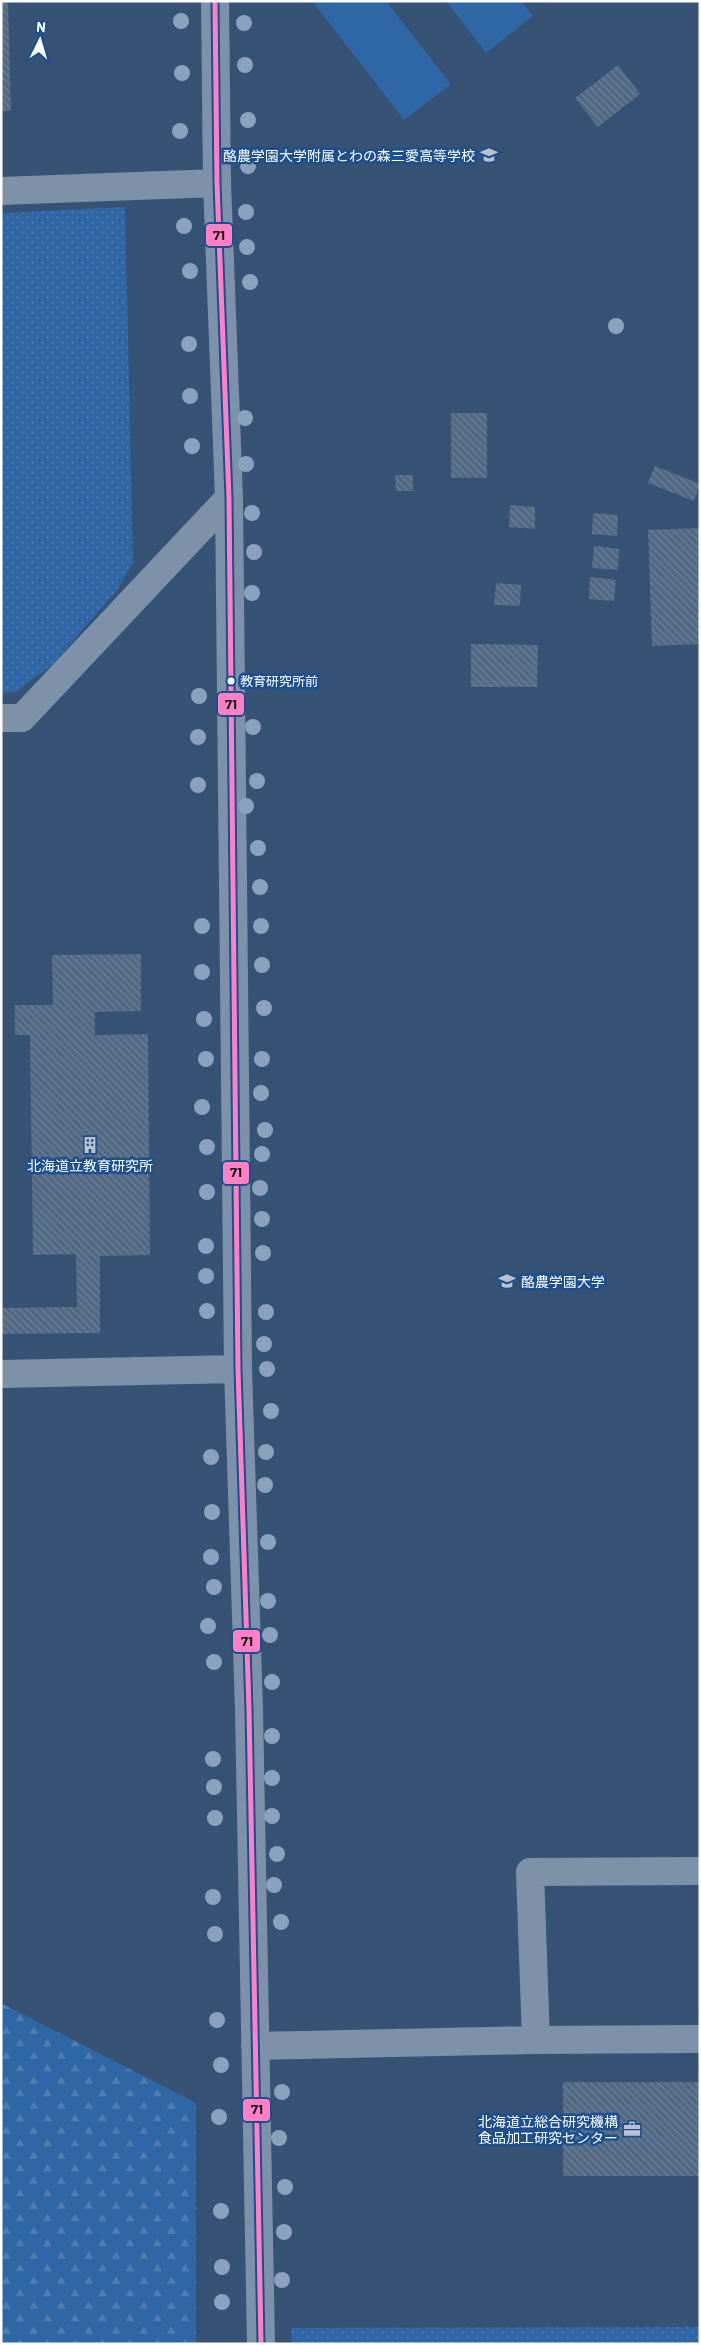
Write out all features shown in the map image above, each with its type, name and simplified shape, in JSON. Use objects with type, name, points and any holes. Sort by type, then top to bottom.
[{"type":"street","points":[[215,1],[217,183],[229,498],[238,1369],[249,1719],[261,2344]]},
{"type":"street","points":[[1,190],[217,183]]},
{"type":"street","points":[[1,718],[22,718],[229,498]]},
{"type":"street","points":[[1,1374],[238,1369]]},
{"type":"street","points":[[536,2040],[530,1872],[700,1871]]},
{"type":"street","points":[[255,2046],[536,2040],[700,2039]]},
{"type":"green space","points":[[312,1],[386,1],[451,84],[404,120]]},
{"type":"green space","points":[[446,1],[521,1],[533,16],[486,53]]},
{"type":"green space","points":[[125,207],[133,562],[118,589],[53,664],[17,691],[1,693],[1,213]]},
{"type":"green space","points":[[1,2003],[196,2103],[196,2344],[1,2344]]},
{"type":"green space","points":[[700,2327],[700,2344],[292,2344],[291,2328]]},
{"type":"building","points":[[1,1],[8,1],[11,111],[1,111]]},
{"type":"building","points":[[618,65],[640,94],[598,127],[575,98]]},
{"type":"building","points":[[451,413],[487,413],[487,478],[451,478]]},
{"type":"building","points":[[655,466],[700,484],[694,501],[648,483]]},
{"type":"building","points":[[395,475],[413,475],[413,491],[396,491]]},
{"type":"building","points":[[510,505],[535,507],[535,529],[509,527]]},
{"type":"building","points":[[593,513],[618,515],[617,536],[592,534]]},
{"type":"building","points":[[700,528],[700,644],[652,646],[648,530]]},
{"type":"building","points":[[594,546],[619,549],[618,570],[592,568]]},
{"type":"building","points":[[590,577],[616,580],[614,601],[589,599]]},
{"type":"building","points":[[496,583],[521,585],[520,606],[494,605]]},
{"type":"building","points":[[471,644],[538,645],[537,687],[471,687]]},
{"type":"building","name":"北海道立教育研究所","points":[[141,954],[141,1011],[95,1012],[95,1035],[148,1034],[150,1255],[100,1256],[100,1333],[1,1334],[1,1308],[77,1307],[76,1254],[33,1255],[30,1035],[15,1035],[15,1005],[53,1005],[52,955]]},
{"type":"building","name":"北海道立総合研究機構 食品加工研究センター","points":[[563,2082],[700,2082],[700,2176],[563,2176]]},
{"type":"transit line","name":"71","points":[[215,1],[217,183],[229,498],[238,1369],[249,1709],[261,2344]]},
{"type":"place","name":"酪農学園大学附属とわの森三愛高等学校","points":[[489,155]]},
{"type":"place","name":"教育研究所前","points":[[231,681]]},
{"type":"place","name":"北海道立教育研究所","points":[[90,1145]]},
{"type":"place","name":"酪農学園大学","points":[[507,1281]]},
{"type":"place","name":"北海道立総合研究機構 食品加工研究センター","points":[[632,2129]]}]
